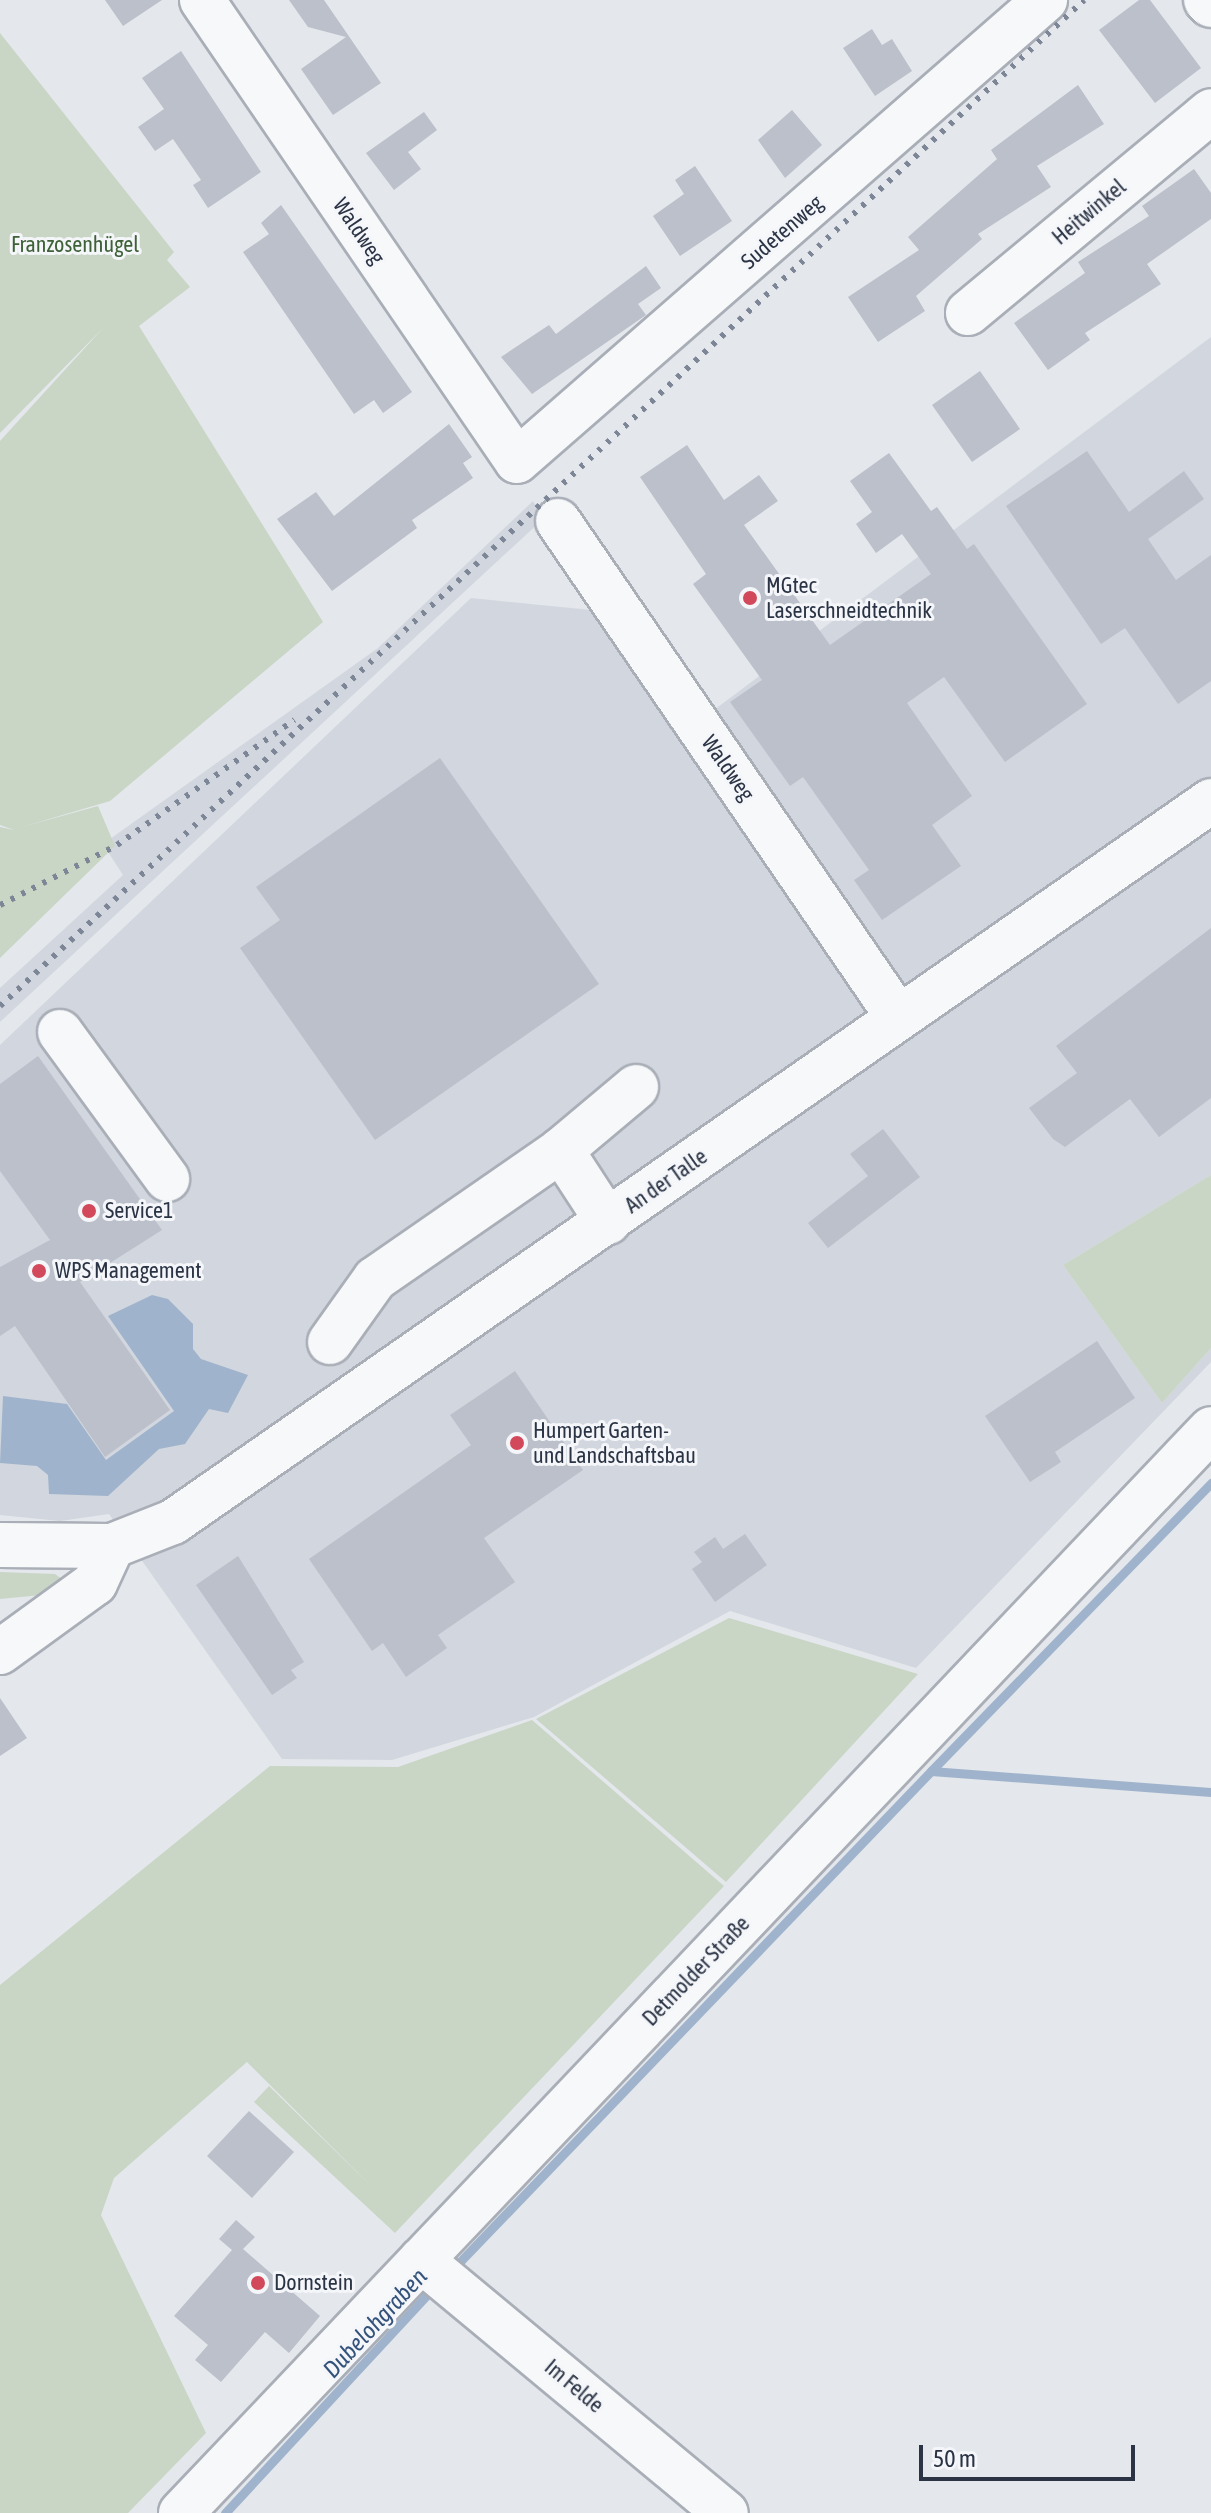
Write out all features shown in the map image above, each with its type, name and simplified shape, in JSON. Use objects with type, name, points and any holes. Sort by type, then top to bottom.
[{"type":"street","name":"Waldweg","points":[[202,0],[517,461]]},
{"type":"street","name":"Sudetenweg","points":[[517,461],[1045,0]]},
{"type":"street","points":[[1206,0],[1211,5]]},
{"type":"street","name":"Heitwinkel","points":[[968,313],[1211,111]]},
{"type":"street","name":"Waldweg","points":[[558,521],[898,1017]]},
{"type":"street","name":"An der Talle","points":[[0,1545],[112,1546],[206,1501],[1211,801]]},
{"type":"street","points":[[60,1032],[167,1179]]},
{"type":"street","points":[[330,1342],[375,1279],[561,1150],[636,1087]]},
{"type":"street","points":[[561,1150],[608,1222]]},
{"type":"street","name":"Detmolder Straße","points":[[181,2513],[1211,1429]]},
{"type":"street","points":[[0,1652],[95,1583],[112,1546]]},
{"type":"street","name":"Im Felde","points":[[421,2260],[726,2513]]},
{"type":"shaded area","points":[[1211,337],[1211,1175],[1063,1265],[1162,1403],[1211,1348],[1211,1362],[916,1668],[730,1611],[534,1717],[392,1760],[282,1759],[109,1514],[60,1521],[0,1515],[0,1045],[471,598],[601,611],[686,731]]},
{"type":"shaded area","points":[[533,501],[543,519],[0,1022],[0,988],[123,875],[103,844],[378,648]]},
{"type":"green space","name":"Franzosenhügel","points":[[0,33],[174,252],[167,260],[190,287],[139,326],[323,622],[110,801],[22,827],[98,806],[115,846],[0,958],[0,827],[14,830],[0,825],[0,441],[104,327],[0,433]]},
{"type":"green space","points":[[1211,1175],[1211,1348],[1162,1403],[1063,1265]]},
{"type":"green space","points":[[0,1572],[55,1574],[66,1582],[62,1593],[0,1599]]},
{"type":"green space","points":[[729,1618],[918,1674],[726,1882],[536,1719]]},
{"type":"green space","points":[[532,1720],[724,1886],[395,2233],[254,2102],[269,2086],[373,2188],[247,2062],[114,2178],[101,2215],[206,2433],[128,2513],[0,2513],[0,1985],[270,1766],[398,1767]]},
{"type":"water","points":[[152,1295],[168,1299],[193,1324],[193,1349],[201,1359],[248,1375],[228,1413],[209,1409],[185,1444],[159,1449],[108,1496],[49,1494],[48,1475],[37,1466],[0,1463],[3,1396],[67,1404],[106,1460],[174,1411],[108,1316]]},
{"type":"building","points":[[105,0],[162,0],[123,26]]},
{"type":"building","points":[[289,0],[324,0],[381,83],[333,115],[301,69],[346,37],[308,27]]},
{"type":"building","points":[[1139,0],[1150,0],[1201,68],[1155,103],[1099,30]]},
{"type":"building","points":[[872,29],[882,45],[892,39],[912,71],[875,96],[843,48]]},
{"type":"building","points":[[181,51],[261,172],[208,208],[193,185],[201,180],[173,139],[155,151],[138,127],[164,109],[142,78]]},
{"type":"building","points":[[1078,85],[1104,124],[1037,166],[1051,187],[978,234],[982,239],[916,296],[925,311],[878,342],[848,297],[919,250],[908,237],[997,159],[991,150]]},
{"type":"building","points":[[792,110],[822,145],[785,178],[758,140]]},
{"type":"building","points":[[424,112],[437,130],[408,152],[421,169],[394,190],[366,153]]},
{"type":"building","points":[[695,166],[732,221],[680,256],[653,216],[684,194],[675,180]]},
{"type":"building","points":[[1194,169],[1211,193],[1211,219],[1147,264],[1161,284],[1085,333],[1090,340],[1048,370],[1014,323],[1085,273],[1078,262],[1149,216],[1142,206]]},
{"type":"building","points":[[281,205],[412,392],[383,413],[374,400],[354,414],[243,252],[269,234],[261,223]]},
{"type":"building","points":[[646,266],[661,288],[638,304],[646,315],[532,394],[501,357],[549,325],[556,334]]},
{"type":"building","points":[[980,371],[1020,429],[972,462],[932,405]]},
{"type":"building","points":[[449,424],[472,457],[463,463],[473,478],[412,520],[417,528],[332,591],[277,519],[316,492],[334,516]]},
{"type":"building","points":[[687,445],[724,500],[759,475],[778,501],[744,525],[830,645],[931,574],[902,534],[876,553],[856,524],[872,512],[850,481],[889,453],[931,511],[937,507],[967,549],[974,544],[1087,704],[1005,762],[944,677],[907,703],[972,796],[932,825],[961,866],[882,920],[854,880],[869,870],[803,777],[790,786],[730,702],[762,680],[693,584],[706,574],[640,477]]},
{"type":"building","points":[[1087,451],[1129,512],[1184,471],[1204,499],[1148,539],[1176,580],[1211,555],[1211,681],[1178,704],[1125,628],[1101,644],[1006,506]]},
{"type":"building","points":[[440,758],[599,984],[375,1140],[240,948],[280,920],[256,887]]},
{"type":"building","points":[[1211,928],[1211,1098],[1159,1137],[1130,1099],[1065,1147],[1053,1139],[1029,1108],[1077,1073],[1056,1046]]},
{"type":"building","points":[[38,1056],[162,1230],[80,1282],[170,1410],[105,1457],[15,1326],[0,1336],[0,1267],[50,1240],[0,1171],[0,1084]]},
{"type":"building","points":[[883,1129],[920,1177],[828,1248],[808,1223],[868,1176],[850,1154]]},
{"type":"building","points":[[1097,1341],[1135,1398],[1055,1452],[1061,1462],[1030,1482],[985,1416]]},
{"type":"building","points":[[515,1371],[583,1470],[484,1538],[515,1582],[438,1635],[447,1648],[406,1677],[383,1643],[372,1651],[309,1559],[471,1445],[450,1415]]},
{"type":"building","points":[[745,1534],[767,1565],[715,1602],[692,1569],[702,1562],[694,1552],[715,1537],[723,1549]]},
{"type":"building","points":[[238,1556],[304,1662],[291,1670],[297,1678],[272,1695],[196,1585]]},
{"type":"building","points":[[0,1698],[27,1738],[0,1756]]},
{"type":"building","points":[[249,2111],[294,2152],[252,2198],[207,2156]]},
{"type":"building","points":[[236,2220],[255,2237],[243,2249],[320,2316],[289,2353],[265,2332],[221,2382],[195,2360],[208,2345],[174,2316],[232,2250],[219,2239]]},
{"type":"waterway","points":[[931,1771],[1211,1483]]},
{"type":"waterway","points":[[451,2271],[931,1771],[1211,1792]]},
{"type":"waterway","name":"Dubelohgraben","points":[[225,2513],[434,2287]]},
{"type":"railway","points":[[0,1006],[1084,0]]},
{"type":"railway","points":[[0,905],[117,845],[294,720]]},
{"type":"place","name":"MGtec Laserschneidtechnik","points":[[750,598]]},
{"type":"place","name":"Service1","points":[[89,1211]]},
{"type":"place","name":"WPS Management","points":[[39,1271]]},
{"type":"place","name":"Humpert Garten- und Landschaftsbau","points":[[517,1443]]},
{"type":"place","name":"Dornstein","points":[[258,2283]]}]
